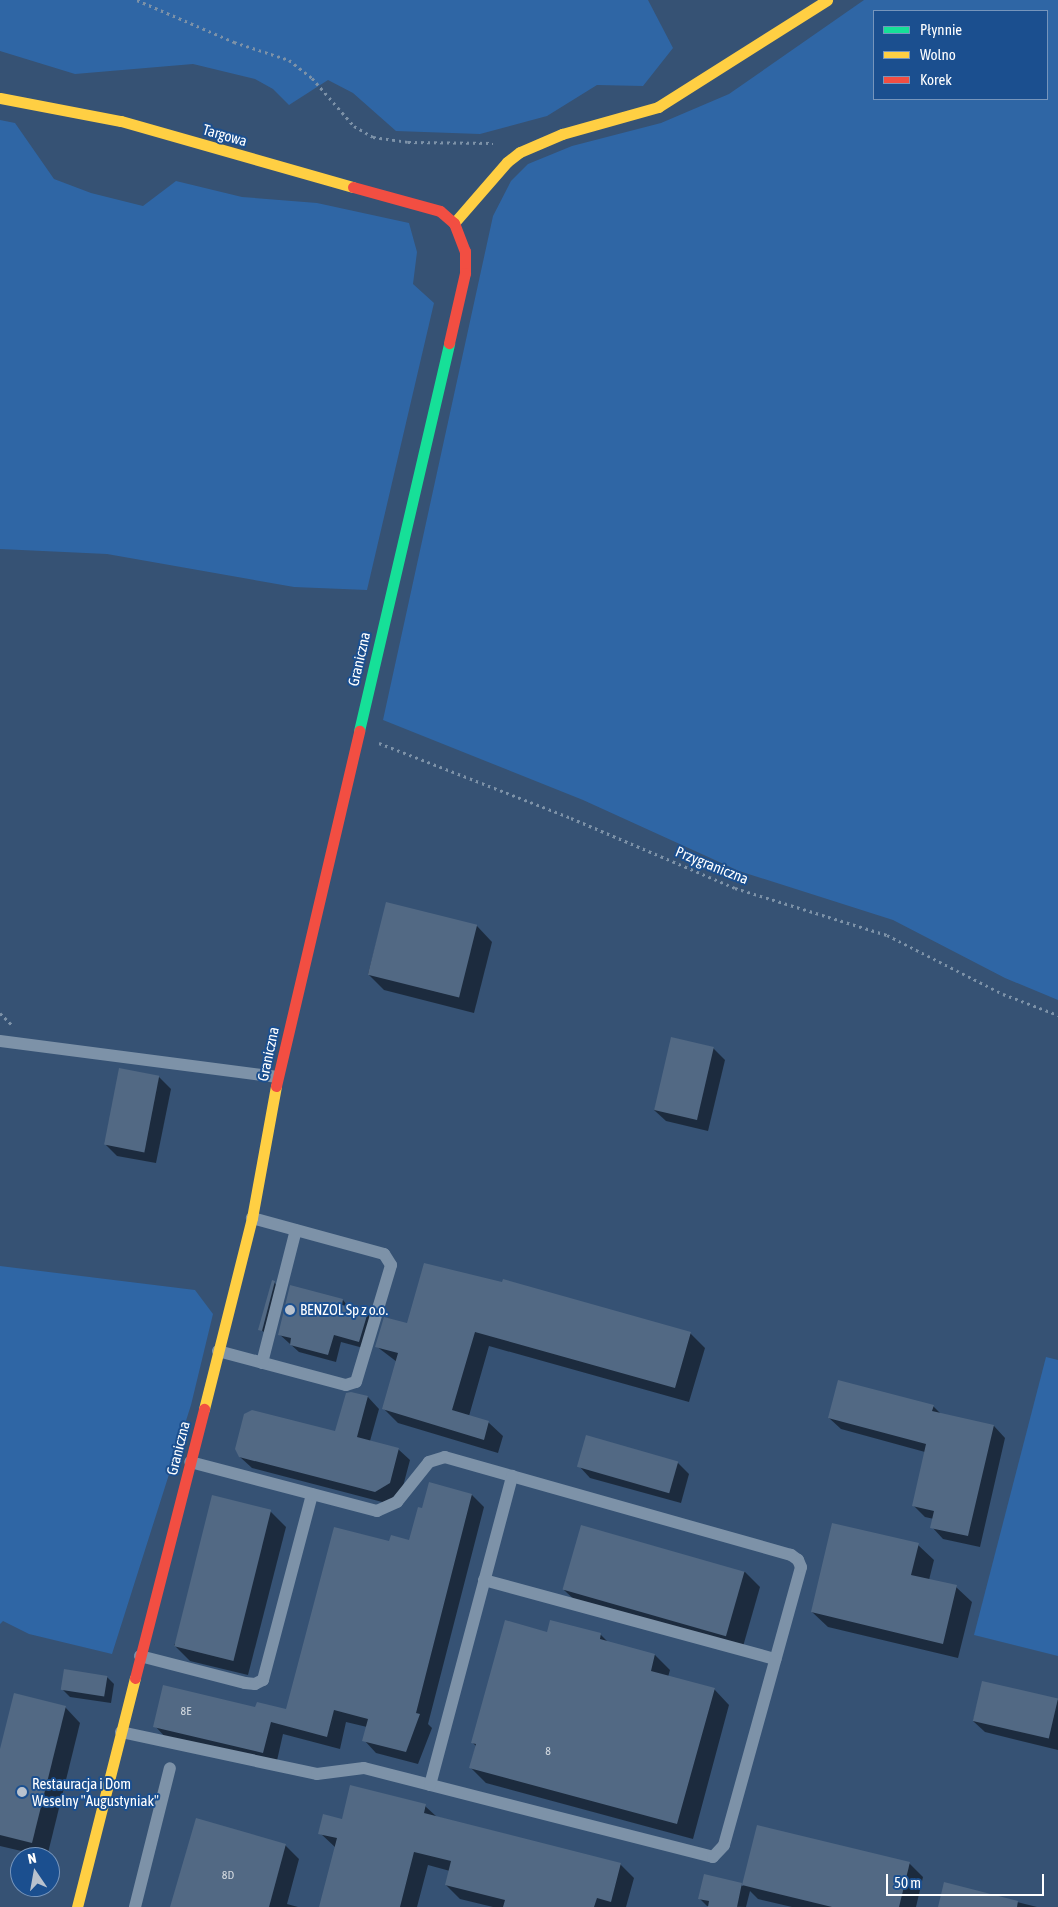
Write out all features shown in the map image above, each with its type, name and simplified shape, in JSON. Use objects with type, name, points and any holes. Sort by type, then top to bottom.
[{"type":"street","points":[[454,223],[508,162],[520,152],[562,134],[658,107],[827,0]]},
{"type":"street","name":"Targowa","points":[[0,98],[121,121],[440,211],[454,223]]},
{"type":"street","name":"Graniczna","points":[[77,1907],[252,1218],[278,1076],[465,273],[464,252],[454,223]]},
{"type":"lane","points":[[0,1041],[278,1076]]},
{"type":"lane","points":[[218,1351],[346,1385],[356,1382],[391,1265],[384,1254],[252,1218]]},
{"type":"lane","points":[[262,1363],[296,1230]]},
{"type":"lane","points":[[121,1732],[317,1774],[364,1768],[713,1857],[724,1846],[800,1567],[798,1560],[445,1457],[424,1466],[398,1502],[377,1511],[190,1462]]},
{"type":"lane","points":[[430,1786],[512,1476]]},
{"type":"lane","points":[[140,1656],[244,1683],[255,1684],[263,1680],[312,1494]]},
{"type":"lane","points":[[484,1580],[775,1660]]},
{"type":"lane","points":[[135,1907],[170,1768]]},
{"type":"path","points":[[136,0],[234,42],[289,60],[312,78],[354,126],[373,137],[500,144],[520,152]]},
{"type":"path","name":"Przygraniczna","points":[[357,734],[571,818],[735,888],[887,935],[1004,994],[1058,1015]]},
{"type":"shaded area","points":[[0,0],[648,0],[673,48],[643,86],[597,85],[547,116],[480,134],[396,131],[353,93],[328,80],[289,105],[273,89],[255,79],[193,64],[75,74],[0,51]]},
{"type":"shaded area","points":[[864,0],[1058,0],[1058,1000],[1005,978],[893,920],[739,871],[583,800],[383,720],[493,216],[511,181],[528,164],[572,146],[661,123],[729,94]]},
{"type":"shaded area","points":[[0,120],[15,123],[54,179],[91,193],[143,206],[176,181],[242,197],[317,203],[409,223],[417,252],[413,284],[434,303],[367,590],[294,587],[107,554],[0,549]]},
{"type":"shaded area","points":[[0,1266],[195,1290],[213,1314],[191,1405],[112,1654],[29,1634],[3,1621],[0,1624]]},
{"type":"shaded area","points":[[1046,1357],[1058,1360],[1058,1656],[974,1635]]},
{"type":"building","points":[[386,902],[477,925],[459,998],[368,975]]},
{"type":"building","points":[[671,1037],[714,1047],[697,1120],[654,1110]]},
{"type":"building","points":[[119,1068],[159,1076],[144,1152],[104,1145]]},
{"type":"building","points":[[424,1263],[502,1282],[503,1279],[691,1332],[675,1388],[475,1332],[452,1410],[489,1421],[484,1440],[382,1409],[398,1353],[375,1347],[384,1317],[407,1323]]},
{"type":"building","points":[[272,1280],[275,1281],[262,1331],[258,1330]]},
{"type":"building","points":[[290,1285],[343,1299],[342,1305],[368,1312],[359,1342],[334,1335],[328,1355],[290,1345],[291,1338],[278,1335]]},
{"type":"building","points":[[838,1380],[934,1405],[932,1411],[994,1425],[968,1536],[930,1528],[934,1511],[912,1506],[926,1444],[828,1418]]},
{"type":"building","points":[[351,1392],[368,1396],[357,1437],[399,1448],[390,1483],[375,1492],[239,1457],[235,1449],[244,1414],[252,1410],[335,1431],[346,1393]]},
{"type":"building","points":[[586,1435],[678,1461],[669,1493],[577,1467]]},
{"type":"building","points":[[429,1482],[472,1494],[416,1713],[420,1714],[406,1752],[362,1741],[368,1719],[334,1710],[327,1737],[271,1722],[263,1753],[153,1727],[163,1685],[255,1707],[257,1702],[286,1709],[334,1527],[389,1541],[391,1535],[409,1540],[418,1507],[422,1508]]},
{"type":"building","points":[[212,1495],[271,1510],[233,1661],[174,1646]]},
{"type":"building","points":[[832,1523],[919,1543],[911,1575],[957,1585],[943,1644],[811,1612]]},
{"type":"building","points":[[581,1525],[744,1572],[726,1636],[563,1589]]},
{"type":"building","points":[[505,1620],[547,1632],[550,1620],[601,1633],[600,1639],[655,1654],[651,1671],[715,1688],[677,1824],[469,1768],[476,1744],[471,1743]]},
{"type":"building","points":[[64,1669],[107,1676],[104,1697],[61,1690]]},
{"type":"building","points":[[982,1681],[1058,1699],[1049,1738],[973,1721]]},
{"type":"building","name":"Restauracja i Dom Weselny \"Augustyniak\"","points":[[14,1693],[66,1706],[32,1843],[0,1835],[0,1749]]},
{"type":"building","points":[[350,1785],[426,1804],[424,1813],[621,1863],[611,1902],[597,1898],[594,1907],[503,1907],[505,1900],[445,1885],[451,1861],[414,1852],[400,1907],[319,1907],[337,1838],[318,1834],[323,1814],[342,1819]]},
{"type":"building","points":[[196,1818],[286,1844],[269,1907],[170,1907]]},
{"type":"building","points":[[757,1825],[910,1862],[899,1907],[832,1907],[742,1885]]},
{"type":"building","points":[[704,1874],[742,1883],[737,1907],[708,1907],[709,1901],[698,1899]]},
{"type":"building","points":[[944,1882],[1018,1901],[1017,1907],[938,1907]]},
{"type":"traffic: fast","points":[[359,731],[449,343]]},
{"type":"traffic: slow","points":[[454,223],[507,162],[520,152],[562,134],[658,107],[827,0]]},
{"type":"traffic: slow","points":[[0,98],[121,121],[353,187]]},
{"type":"traffic: slow","points":[[204,1409],[252,1218],[276,1086]]},
{"type":"traffic: slow","points":[[77,1907],[135,1678]]},
{"type":"traffic: jam","points":[[353,187],[440,211],[454,223],[465,251],[465,273],[449,343]]},
{"type":"traffic: jam","points":[[276,1086],[359,731]]},
{"type":"traffic: jam","points":[[135,1678],[204,1409]]},
{"type":"place","name":"BENZOL Sp z o.o.","points":[[290,1310]]},
{"type":"place","name":"Restauracja i Dom Weselny \"Augustyniak\"","points":[[22,1792]]}]
